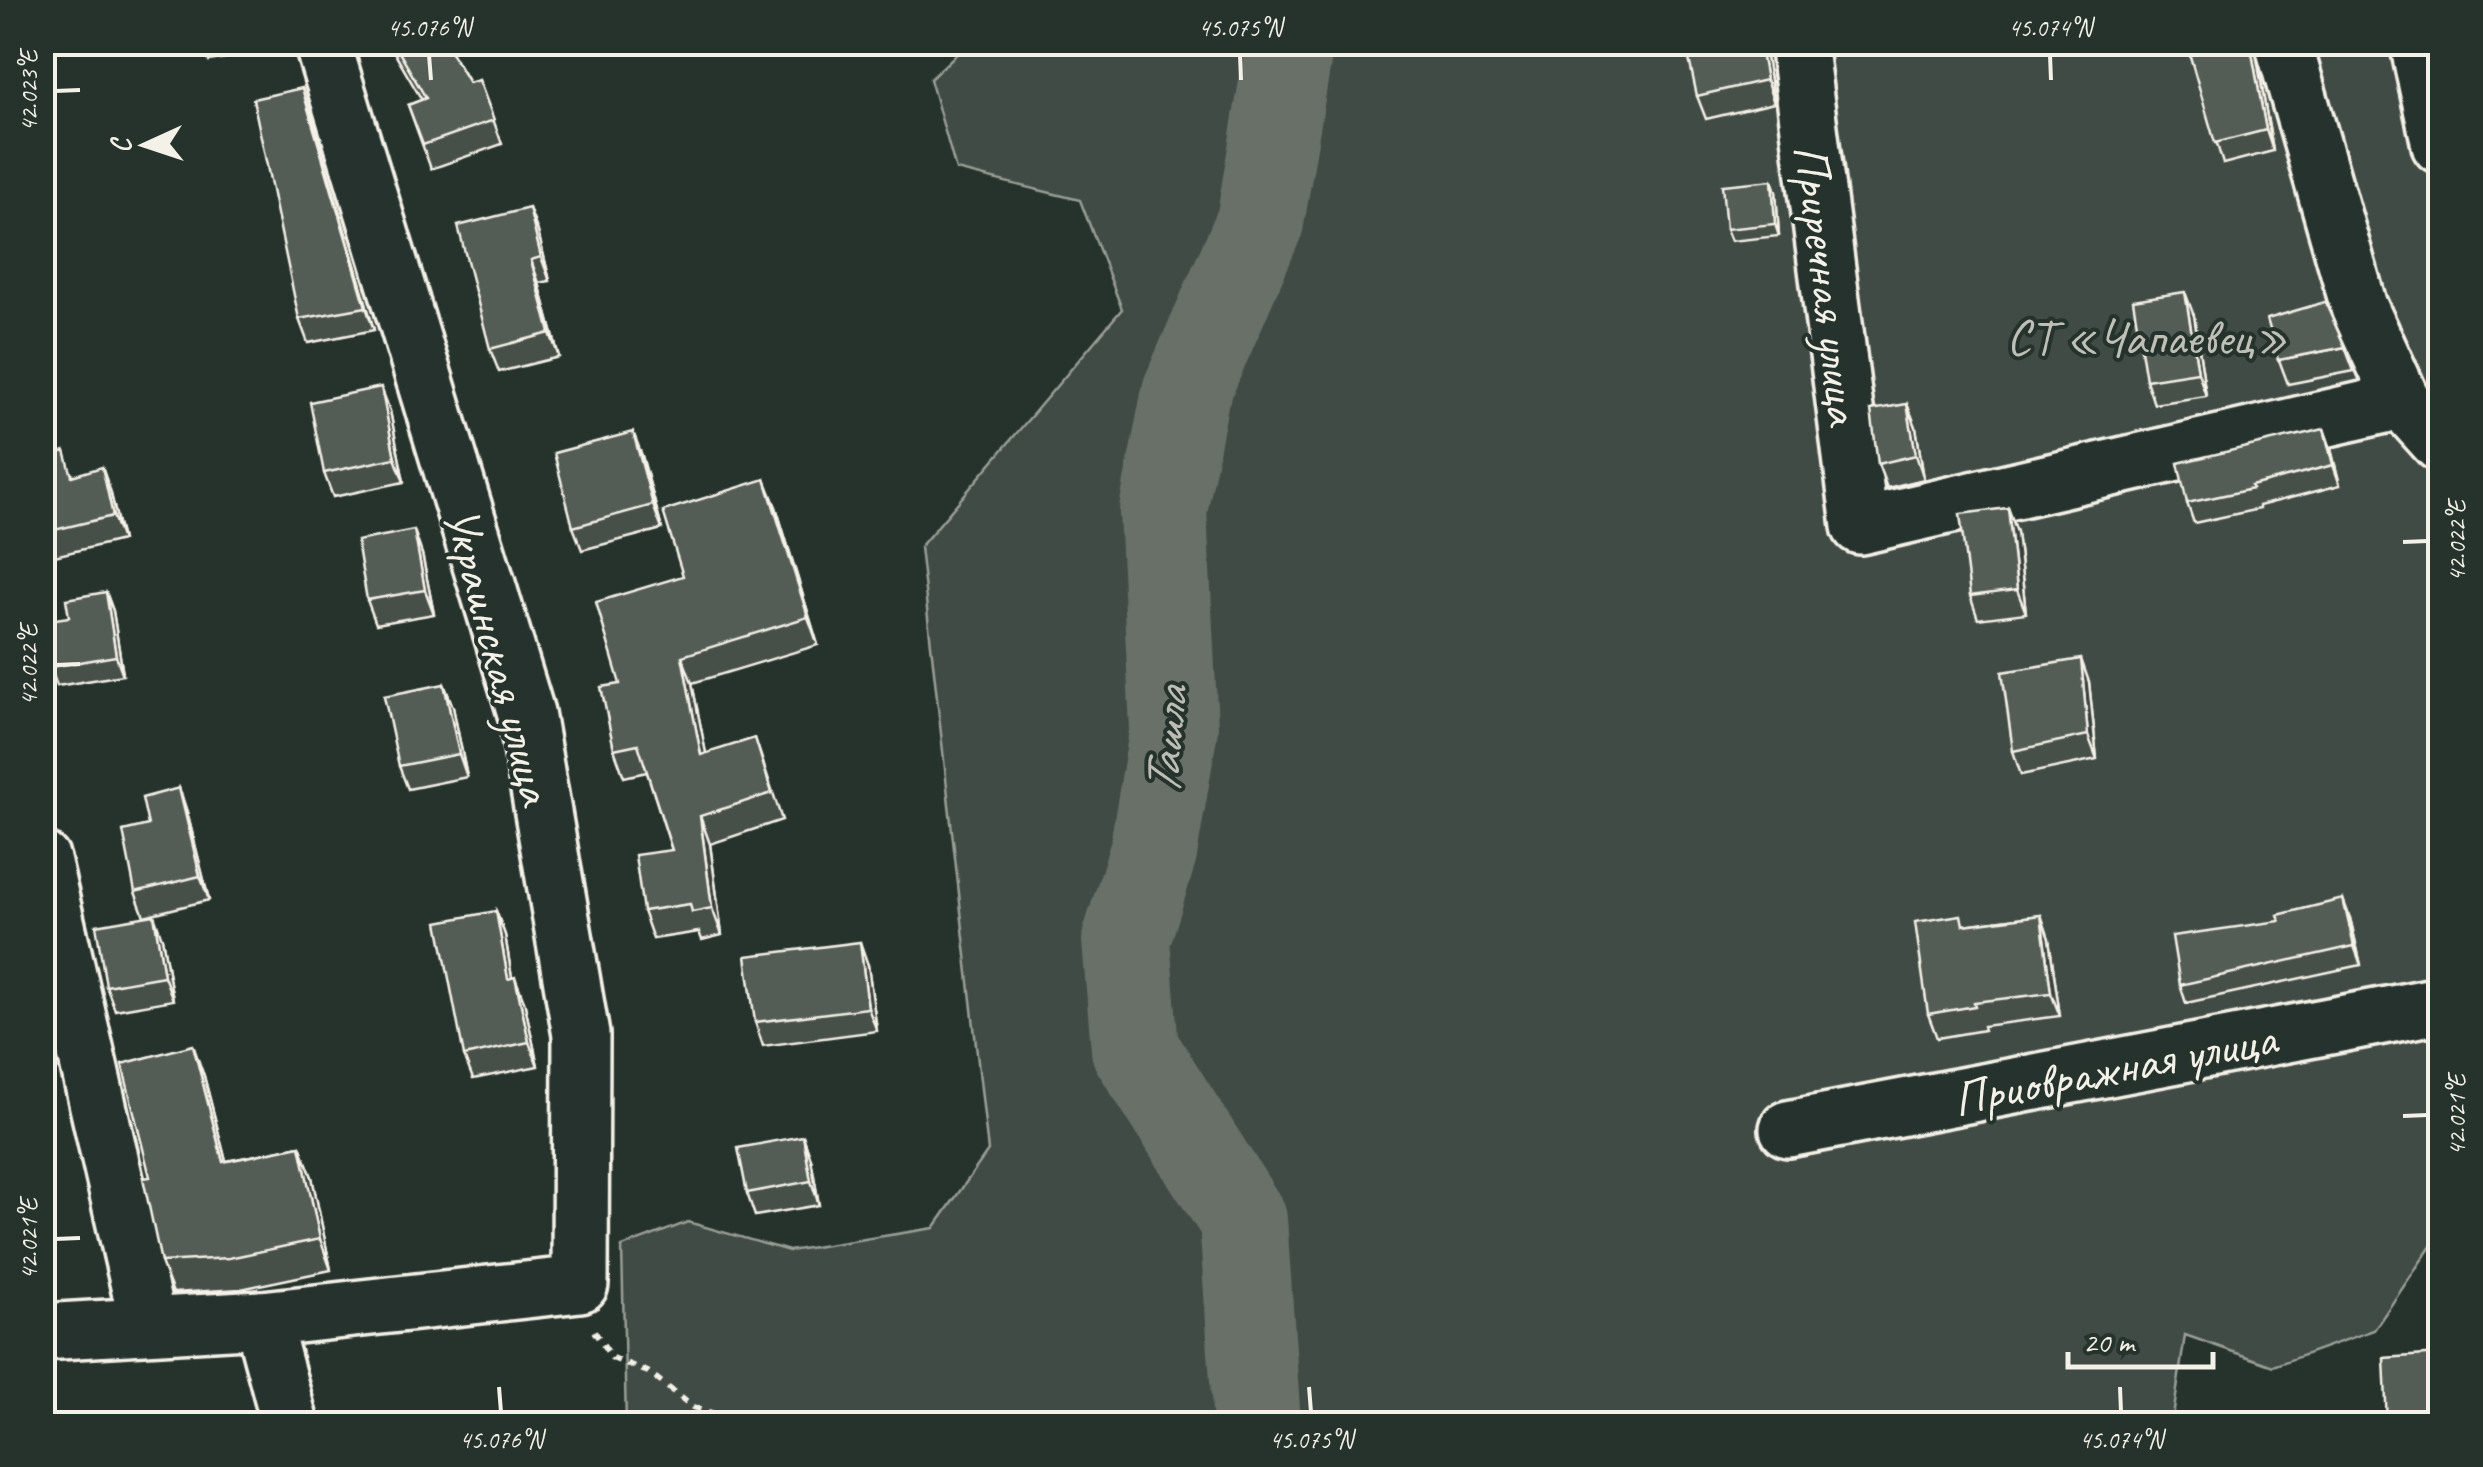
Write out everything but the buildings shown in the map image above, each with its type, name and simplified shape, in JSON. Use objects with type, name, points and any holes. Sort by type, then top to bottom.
[{"type":"street","name":"Украинская улица","points":[[322,42],[526,713],[581,1035],[580,1284]]},
{"type":"street","name":"Приречная улица","points":[[1798,42],[1860,526],[2402,401]]},
{"type":"street","points":[[2283,42],[2359,307],[2402,401],[2440,443]]},
{"type":"street","points":[[2418,42],[2440,144]]},
{"type":"street","points":[[42,860],[148,1325]]},
{"type":"street","name":"Приовражная улица","points":[[1788,1129],[2440,1005]]},
{"type":"street","points":[[42,1332],[262,1319],[580,1284]]},
{"type":"street","points":[[262,1319],[290,1424]]},
{"type":"path","points":[[580,1284],[592,1329],[612,1358],[648,1372],[693,1407],[745,1424]]},
{"type":"green space","name":"СТ «Чапаевец»","points":[[968,43],[2440,43],[2440,1233],[2374,1330],[2273,1366],[2185,1335],[2172,1424],[626,1424],[622,1247],[688,1222],[789,1251],[934,1228],[988,1151],[920,547],[1122,309],[1080,200],[956,170],[930,79]]},
{"type":"waterway","name":"Ташла","points":[[1257,1424],[1243,1220],[1135,1049],[1126,940],[1153,853],[1174,728],[1163,511],[1186,392],[1260,222],[1290,42]]}]
